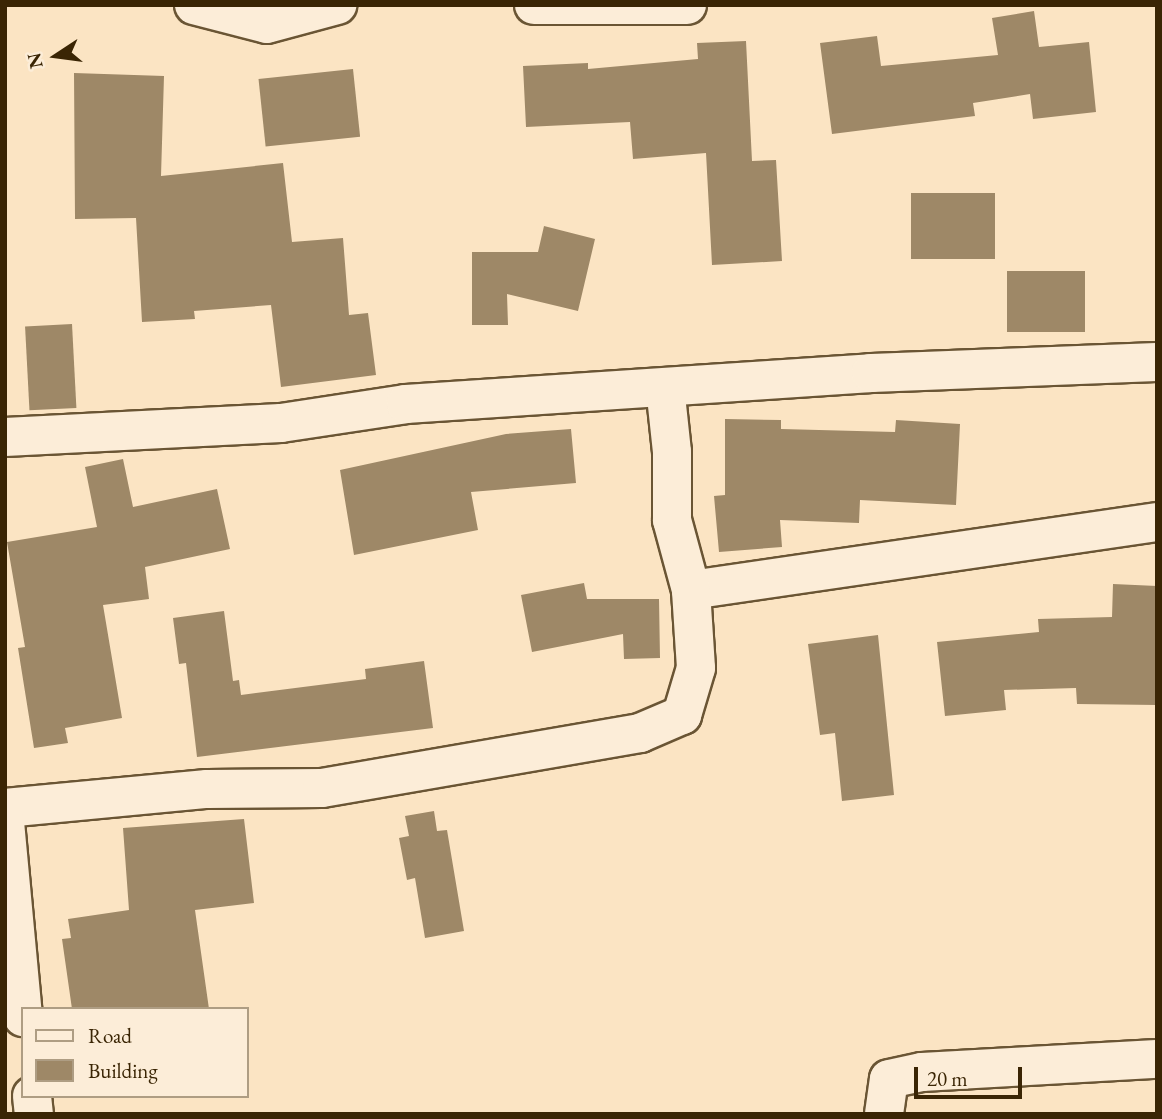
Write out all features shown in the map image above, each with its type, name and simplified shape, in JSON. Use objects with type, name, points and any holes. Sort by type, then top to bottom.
[{"type":"street","points":[[194,5],[267,24],[337,5]]},
{"type":"street","points":[[534,5],[687,5]]},
{"type":"street","points":[[5,437],[281,423],[406,404],[665,387],[976,367],[1157,362]]},
{"type":"street","points":[[5,808],[207,789],[322,788],[640,733],[682,715],[696,668],[691,590],[672,520],[672,452],[665,387]]},
{"type":"street","points":[[691,590],[1157,522]]},
{"type":"street","points":[[5,822],[22,1007]]},
{"type":"street","points":[[884,1114],[889,1079],[922,1072],[1157,1059]]},
{"type":"building","points":[[1034,11],[1039,47],[1089,42],[1096,112],[1033,119],[1030,94],[973,103],[975,116],[832,134],[820,43],[877,36],[881,66],[998,55],[992,18]]},
{"type":"building","points":[[746,41],[752,161],[776,160],[782,261],[712,265],[706,153],[633,159],[630,122],[526,127],[523,66],[588,63],[588,69],[698,59],[697,43]]},
{"type":"building","points":[[353,69],[360,137],[266,147],[259,79]]},
{"type":"building","points":[[74,73],[164,76],[161,176],[283,163],[292,242],[343,238],[349,315],[368,313],[376,375],[281,387],[271,305],[194,311],[195,319],[142,322],[136,218],[75,219]]},
{"type":"building","points":[[911,193],[995,193],[995,259],[911,259]]},
{"type":"building","points":[[544,226],[595,239],[578,311],[507,294],[508,325],[472,325],[472,252],[538,252]]},
{"type":"building","points":[[1007,271],[1085,271],[1085,332],[1007,332]]},
{"type":"building","points":[[72,324],[76,408],[29,410],[25,326]]},
{"type":"building","points":[[725,419],[781,420],[781,429],[895,432],[896,420],[960,424],[956,505],[860,500],[859,523],[780,520],[782,547],[719,552],[714,496],[725,495]]},
{"type":"building","points":[[571,429],[576,483],[471,492],[478,530],[354,555],[340,470],[506,434]]},
{"type":"building","points":[[123,459],[133,507],[217,489],[230,549],[145,567],[149,599],[103,605],[122,718],[65,728],[68,743],[34,748],[18,648],[25,647],[7,542],[97,527],[85,467]]},
{"type":"building","points":[[584,583],[587,599],[659,599],[660,658],[624,659],[623,634],[532,652],[521,595]]},
{"type":"building","points":[[1113,584],[1157,586],[1157,705],[1077,704],[1076,688],[1004,690],[1006,710],[945,716],[937,642],[1039,632],[1038,619],[1112,617]]},
{"type":"building","points":[[224,611],[233,681],[239,680],[241,695],[366,679],[365,669],[424,661],[433,728],[197,757],[186,663],[179,664],[173,618]]},
{"type":"building","points":[[878,635],[894,795],[842,801],[835,733],[820,735],[808,644]]},
{"type":"building","points":[[434,811],[437,831],[447,830],[464,931],[425,938],[415,878],[407,880],[399,838],[409,836],[405,816]]},
{"type":"building","points":[[244,819],[254,903],[195,910],[209,1007],[72,1007],[62,939],[71,938],[68,919],[129,910],[123,828]]}]
